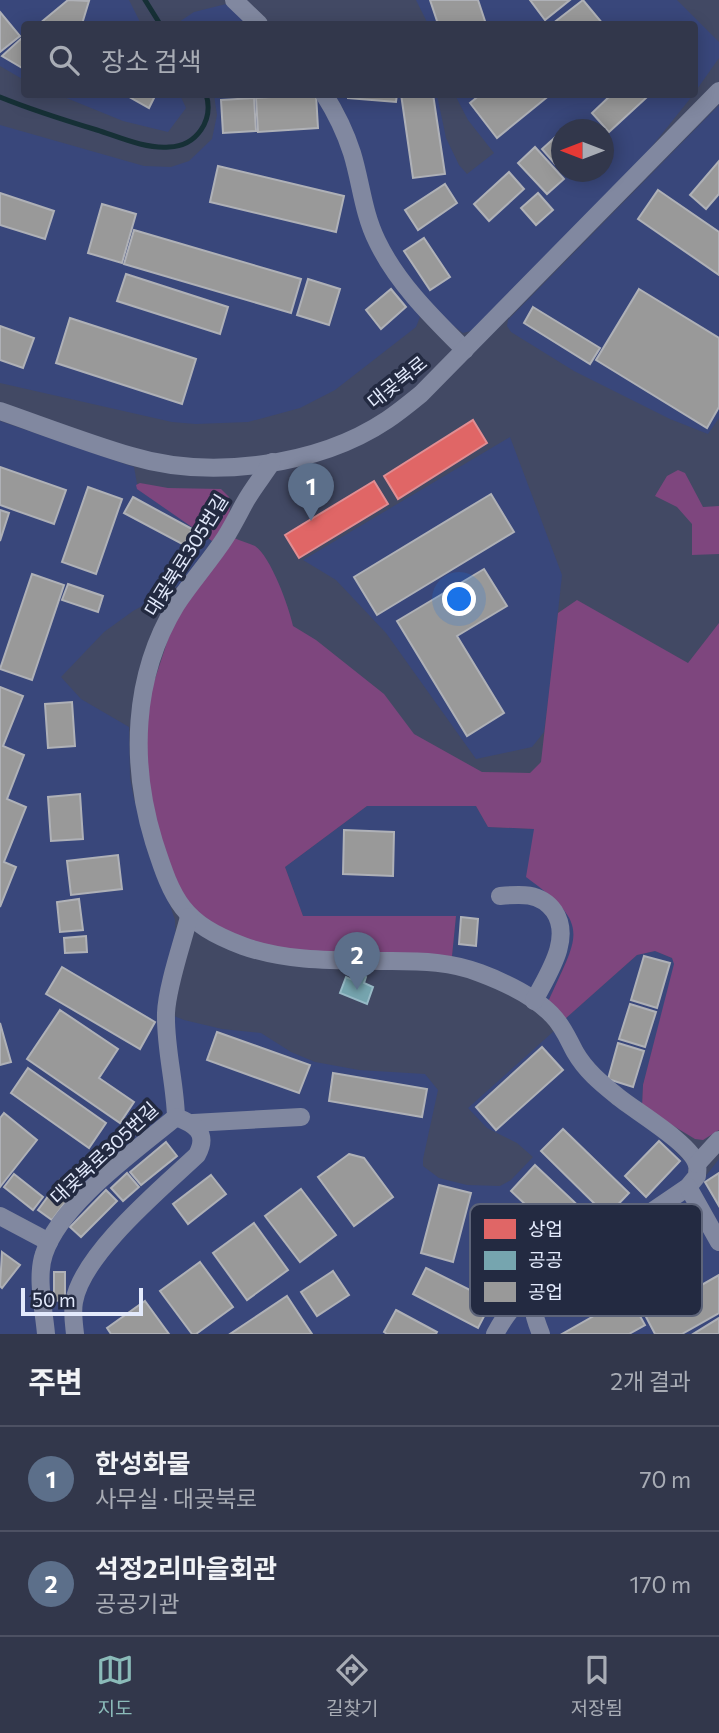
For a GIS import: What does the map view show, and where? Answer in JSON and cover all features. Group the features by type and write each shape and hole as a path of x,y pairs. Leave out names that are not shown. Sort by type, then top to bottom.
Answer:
{"street":[{"path":"234,0 256,21"},
{"name":"대곶북로","path":"0,411 133,457 184,467 224,468 272,462 319,451 351,439 387,421 421,394 719,91"},
{"path":"326,98 341,122 349,144 367,216 377,242 419,304 465,350"},
{"path":"0,399 22,419"},
{"name":"대곶북로305번길","path":"272,462 226,537 175,607 153,656 143,692 137,732 141,794 160,861 173,893 189,917 217,934 245,946 279,955 316,960 448,964 479,972 534,1001 551,1014 594,1078 677,1140 697,1164"},
{"path":"500,896 522,894 537,897 551,907 561,922 561,938 554,961 534,1001"},
{"name":"대곶북로305번길","path":"46,1334 41,1281 43,1256 54,1231 77,1203 120,1163 184,1120 175,1093 166,1037 166,1009 189,917"},
{"path":"184,1120 301,1118"},
{"path":"75,1334 74,1303 85,1275 112,1238 197,1155 202,1146 201,1136 184,1120"},
{"path":"663,1204 688,1187 697,1176 697,1164 719,1140"},
{"path":"688,1187 698,1204"},
{"path":"702,1212 719,1242"},
{"path":"0,1216 49,1242"},
{"path":"495,1334 507,1316"},
{"path":"534,1316 541,1334"}],"shaded area":[{"path":"0,0 129,0 140,21 21,21 21,78 0,66"},
{"path":"416,0 677,0 698,21 426,21"},
{"path":"230,3 249,21 180,21 194,12"},
{"path":"698,21 719,42 719,58 698,88"},
{"path":"66,98 181,98 186,108 168,132 123,121"},
{"path":"214,98 321,98 420,317 416,327 335,390 300,408 248,422 172,422 0,383 0,125 144,166 171,167 189,161 212,139 217,115"},
{"path":"336,98 438,98 446,138 459,165 467,174 494,153 468,120 457,98 691,98 649,150 471,331 463,333 441,317 398,263 380,230 356,141"},
{"path":"719,105 719,418 708,434 670,419 574,371 511,332 507,326 508,320"},
{"path":"0,421 134,467 138,489 212,541 180,585 133,611 104,632 61,677 81,699 129,727 130,778 134,799 175,920 176,942 159,1010 184,1020 222,1029 261,1033 291,1052 315,1062 359,1070 425,1074 438,1090 423,1166 439,1178 467,1185 500,1186 511,1180 533,1157 517,1143 487,1128 468,1108 554,1031 560,1033 689,1165 688,1173 682,1181 648,1204 470,1204 470,1316 539,1316 535,1334 0,1334"},
{"path":"510,437 562,575 544,732 532,747 476,759 386,633 336,580 303,560"},
{"path":"678,470 685,473 703,507 719,506 719,554 692,555 692,524 677,507 655,496 667,476"},
{"path":"140,483 168,488 221,489 229,497 229,515 212,541 137,489 136,485"},
{"path":"234,538 255,546 267,560 293,626 316,640 384,694 414,734 482,772 530,773 541,762 558,613 577,600 688,663 719,623 719,1130 703,1140 695,1139 642,1107 643,1085 674,964 672,958 655,951 637,955 565,1019 548,1002 567,961 573,932 570,920 562,908 526,877 534,829 488,827 476,806 367,806 285,867 303,916 456,916 452,956 307,954 263,945 203,920 174,886 146,794 146,730 152,688 172,627"},
{"path":"367,806 476,806 488,827 535,829 551,895 565,908 572,920 574,931 574,944 548,1002 479,964 452,956 456,916 303,916 285,867"},
{"path":"655,951 672,958 675,964 643,1085 642,1107 594,1070 565,1019 637,955"},
{"path":"719,1159 719,1334 547,1334 541,1316 702,1316 702,1204 676,1204 698,1186"}],"building: 상업":[{"path":"473,420 487,443 398,499 384,476"},
{"path":"374,481 388,504 299,558 285,535"}],"building: 공공":[{"path":"358,973 366,977 364,983 373,987 367,1004 340,993 346,977 355,981"}],"building: 공업":[{"path":"68,0 89,1 83,21 43,21"},
{"path":"430,0 478,0 485,21 437,21"},
{"path":"530,0 570,0 545,20"},
{"path":"583,0 600,21 556,21"},
{"path":"0,12 20,36 0,52"},
{"path":"21,39 21,67 2,56"},
{"path":"131,98 154,98 149,108"},
{"path":"254,98 256,131 223,133 221,100"},
{"path":"256,98 316,98 318,128 258,132"},
{"path":"348,98 396,98 396,102"},
{"path":"402,98 434,98 445,174 413,178"},
{"path":"476,98 546,98 497,138 470,103"},
{"path":"608,98 646,98 614,127 614,119 597,119 592,113"},
{"path":"551,141 551,159 542,149"},
{"path":"535,147 551,165 551,182 561,182 547,194 518,163"},
{"path":"719,161 719,194 706,209 690,195"},
{"path":"218,166 344,196 336,232 210,202"},
{"path":"509,172 524,189 489,221 474,204"},
{"path":"445,184 457,203 418,230 405,210"},
{"path":"658,190 719,232 719,275 638,219"},
{"path":"0,193 54,211 45,239 0,225"},
{"path":"538,193 553,210 536,225 521,208"},
{"path":"102,204 136,214 122,263 88,253"},
{"path":"134,230 301,279 291,313 124,264"},
{"path":"424,238 450,277 430,290 404,251"},
{"path":"126,274 228,307 220,334 117,301"},
{"path":"308,279 340,289 329,325 297,315"},
{"path":"391,289 406,307 381,329 366,310"},
{"path":"639,289 719,338 719,407 707,428 596,360"},
{"path":"533,307 600,348 590,364 524,323"},
{"path":"70,318 196,359 182,404 56,363"},
{"path":"0,326 34,338 23,368 0,360"},
{"path":"0,467 66,490 54,524 0,505"},
{"path":"88,487 122,499 96,574 62,562"},
{"path":"491,494 514,532 377,615 354,577"},
{"path":"133,497 192,529 184,545 124,513"},
{"path":"0,510 9,513 0,541"},
{"path":"484,569 507,606 457,636 504,713 467,736 397,621"},
{"path":"32,574 64,585 32,680 0,669"},
{"path":"68,584 103,596 98,612 62,600"},
{"path":"0,687 23,696 3,746 24,755 7,799 26,807 4,862 16,867 0,907"},
{"path":"72,702 75,746 48,748 45,704"},
{"path":"80,794 83,839 51,841 48,797"},
{"path":"344,830 394,832 393,876 343,874"},
{"path":"118,855 122,889 71,895 67,861"},
{"path":"79,899 83,930 60,932 57,902"},
{"path":"461,917 478,919 476,946 459,944"},
{"path":"86,936 87,952 65,953 64,938"},
{"path":"644,956 670,963 657,1008 631,1000"},
{"path":"62,967 155,1022 140,1049 46,994"},
{"path":"630,1004 656,1012 645,1047 619,1039"},
{"path":"60,1010 118,1049 99,1078 134,1102 120,1123 27,1059"},
{"path":"0,1023 11,1062 0,1065"},
{"path":"217,1032 310,1065 299,1093 207,1060"},
{"path":"618,1043 644,1051 633,1087 608,1079"},
{"path":"542,1047 563,1070 496,1130 476,1107"},
{"path":"28,1068 106,1123 89,1148 11,1093"},
{"path":"333,1073 427,1089 422,1117 329,1101"},
{"path":"4,1113 37,1140 0,1187 0,1118"},
{"path":"563,1129 629,1193 618,1204 595,1204 541,1151"},
{"path":"659,1141 680,1161 646,1197 625,1176"},
{"path":"166,1142 177,1156 141,1185 130,1172"},
{"path":"349,1154 364,1158 393,1197 354,1226 318,1177"},
{"path":"535,1165 576,1204 525,1204 511,1191"},
{"path":"127,1173 139,1187 123,1201 111,1188"},
{"path":"719,1173 719,1206 705,1182"},
{"path":"14,1174 43,1197 33,1210 4,1187"},
{"path":"211,1175 226,1194 188,1224 173,1204"},
{"path":"60,1180 74,1191 52,1220 38,1210"},
{"path":"439,1185 471,1193 453,1262 421,1253"},
{"path":"301,1189 336,1235 300,1262 265,1216"},
{"path":"106,1190 117,1201 81,1237 70,1227"},
{"path":"254,1223 288,1270 247,1300 213,1253"},
{"path":"2,1252 20,1265 2,1288 0,1286"},
{"path":"200,1262 233,1307 196,1334 192,1334 160,1291"},
{"path":"426,1268 470,1290 470,1316 484,1316 478,1328 413,1294"},
{"path":"333,1271 349,1295 317,1316 301,1292"},
{"path":"54,1272 65,1272 65,1300 54,1301"},
{"path":"719,1275 719,1313 682,1334 655,1334 648,1316 702,1316 702,1285"},
{"path":"287,1296 312,1334 230,1334"},
{"path":"145,1301 169,1334 111,1334 107,1328"},
{"path":"396,1310 437,1332 436,1334 387,1334 384,1332"},
{"path":"594,1316 640,1316 645,1325 629,1334 562,1334"},
{"path":"719,1318 719,1334 693,1334"}],"waterway":[{"path":"145,0 158,21"},
{"path":"0,97 132,142 160,147 179,146 195,137 208,113 207,98"}],"place":[{"name":"한성화물","path":"311,521"},
{"name":"석정2리마을회관","path":"357,990"}]}
